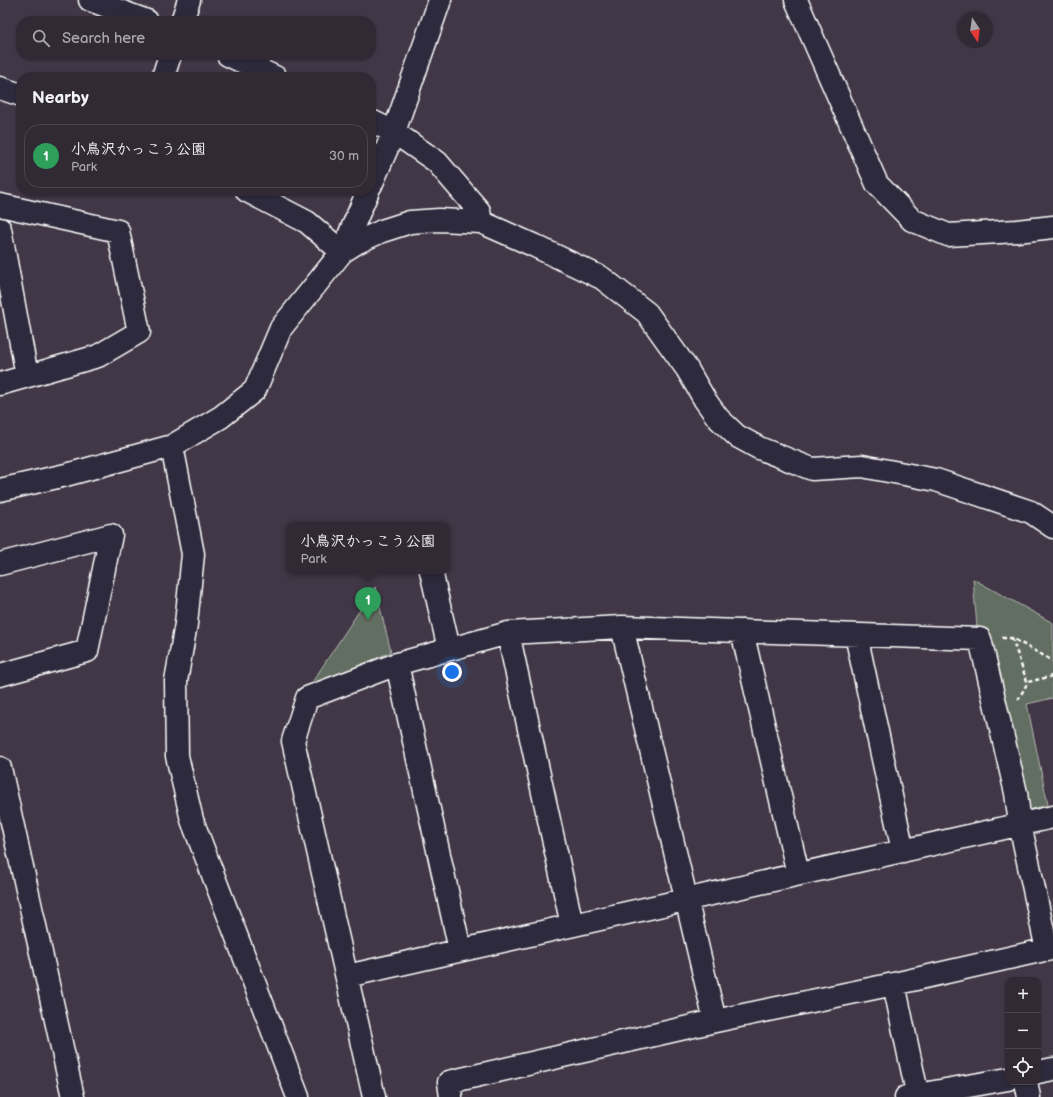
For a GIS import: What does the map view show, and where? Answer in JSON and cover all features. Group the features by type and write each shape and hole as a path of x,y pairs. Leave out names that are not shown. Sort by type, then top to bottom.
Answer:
{"street":[{"path":"90,0 133,16"},
{"path":"184,16 189,0"},
{"path":"376,173 394,132 440,0"},
{"path":"796,0 878,184 912,220 948,235 1017,231 1053,227"},
{"path":"165,72 168,60"},
{"path":"239,60 265,72"},
{"path":"0,88 16,93"},
{"path":"376,123 394,132 436,162 478,211 481,222"},
{"path":"257,196 307,222 342,252"},
{"path":"0,490 66,475 172,446 221,417 255,390 281,328 342,252 366,196"},
{"path":"0,205 118,231 139,332 98,356 0,384"},
{"path":"342,252 356,243 382,231 410,222 439,220 481,222 602,278 647,313 687,369 705,400 718,418 737,436 759,448 812,470 862,466 936,480 1031,512 1053,527"},
{"path":"0,229 27,376"},
{"path":"172,446 193,554 186,624 176,681 177,756 192,820 298,1097"},
{"path":"0,564 111,535 87,651 0,674"},
{"path":"432,574 449,649"},
{"path":"622,627 715,1021"},
{"path":"374,1097 293,741 307,698 397,664 508,633 622,627 980,639 1016,793 1020,824 1050,949 894,984 715,1021 449,1082 451,1097"},
{"path":"742,631 798,874"},
{"path":"508,633 572,925"},
{"path":"856,635 903,851"},
{"path":"397,664 460,950"},
{"path":"0,768 73,1097"},
{"path":"347,976 1053,817"},
{"path":"894,984 914,1096 1005,1080"},
{"path":"1041,1071 1053,1069"},
{"path":"1027,1085 1029,1097"}],"path":[{"path":"980,639 1012,638 1053,660"},
{"path":"1012,638 1027,682"},
{"path":"1016,703 1028,682 1053,676"}],"green space":[{"path":"973,579 1053,623 1053,698 1027,704 1048,805 1025,811 977,627"},
{"path":"375,587 391,652 309,687"}],"place":[{"name":"小鳥沢かっこう公園","path":"368,620"}]}
